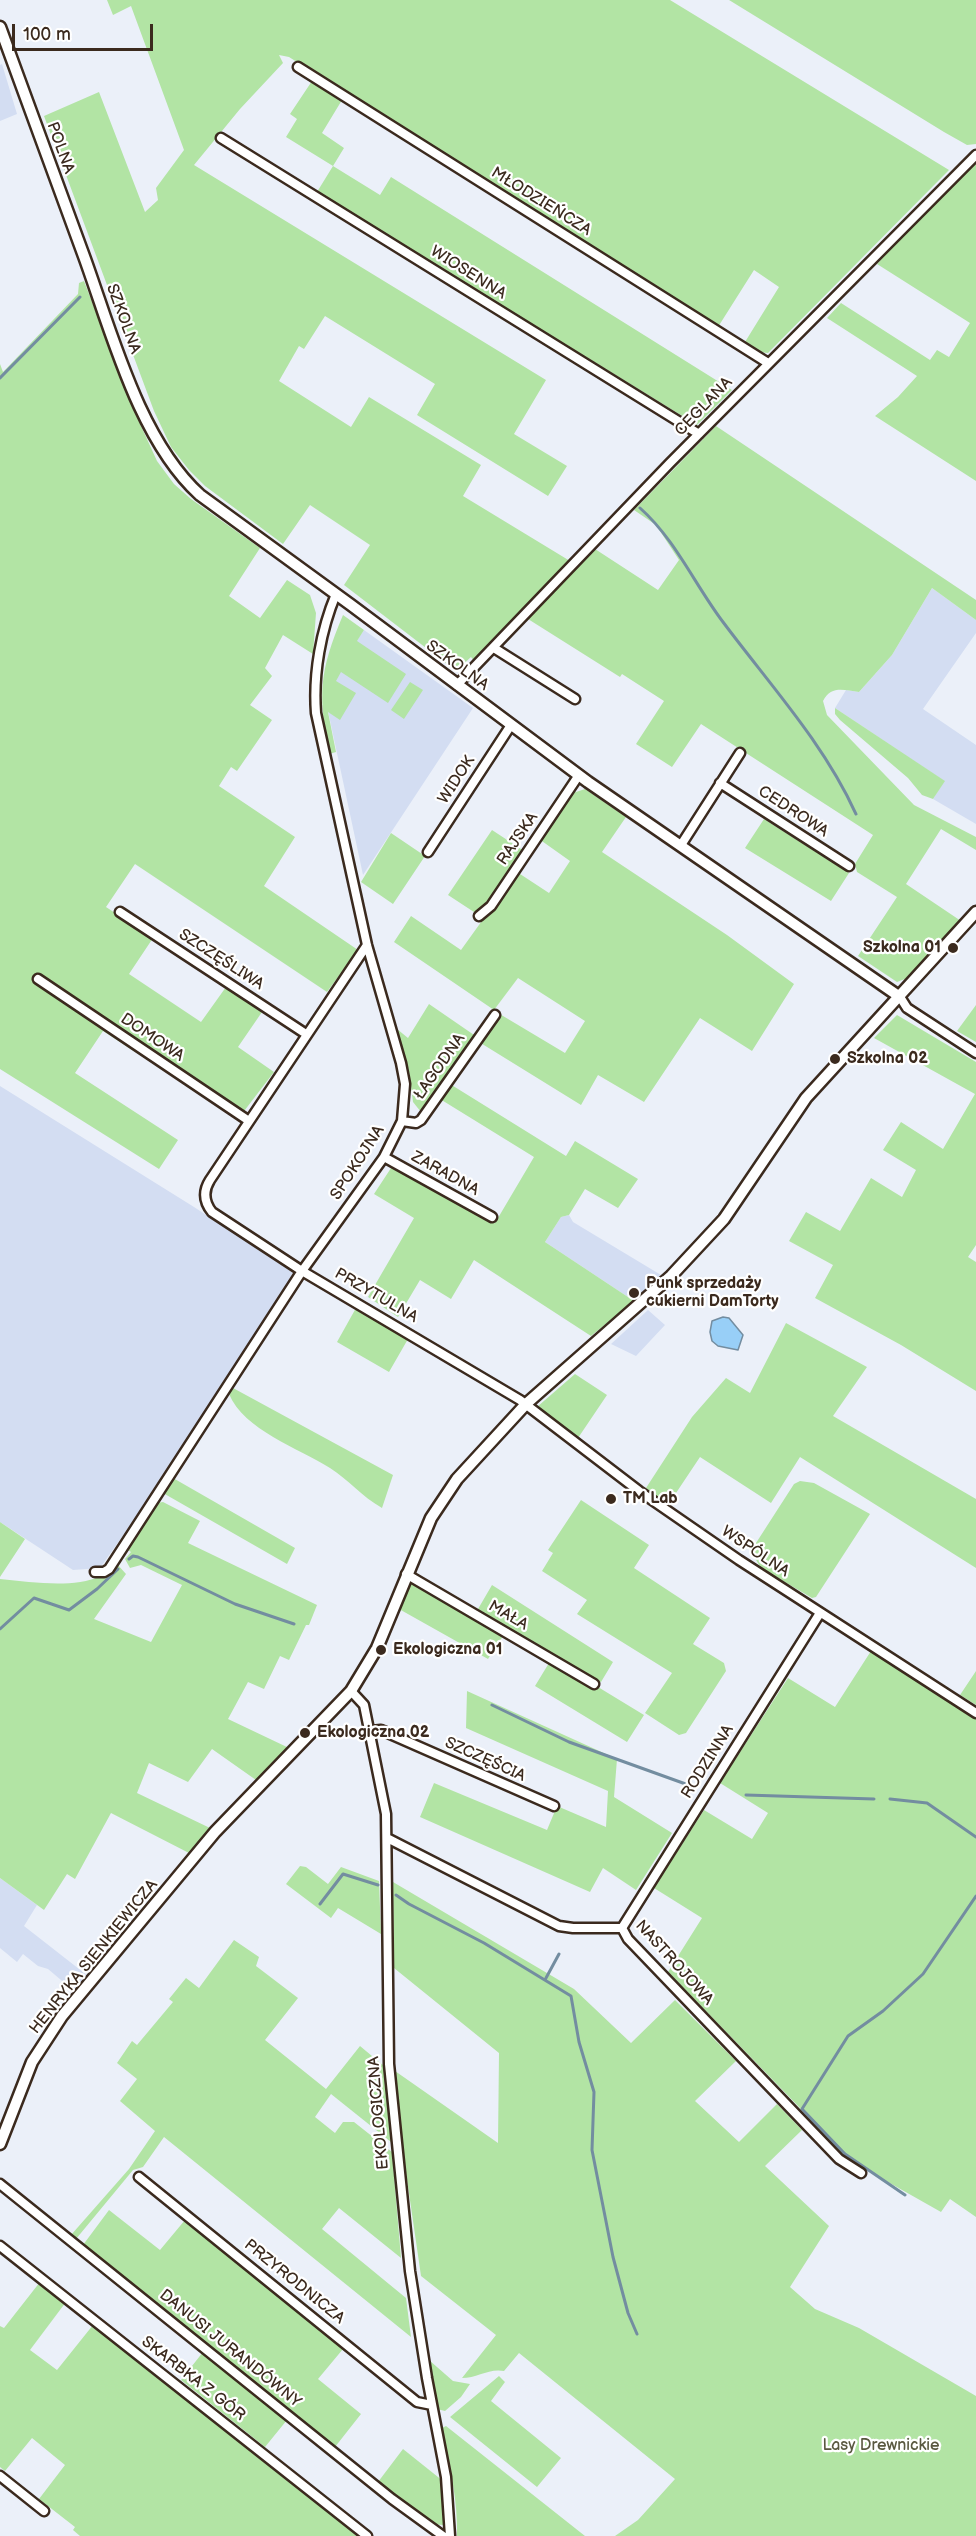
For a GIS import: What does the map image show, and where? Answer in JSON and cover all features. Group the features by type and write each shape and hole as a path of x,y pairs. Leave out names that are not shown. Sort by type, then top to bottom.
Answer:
{"street":[{"name":"POLNA","path":"0,27 92,279"},
{"name":"MŁODZIEŃCZA","path":"298,67 768,363"},
{"name":"WIOSENNA","path":"221,138 699,434"},
{"name":"CEGLANA","path":"457,685 768,363 976,155"},
{"name":"SZKOLNA","path":"92,279 146,418 168,461 200,495 579,775 900,997"},
{"name":"SPOKOJNA","path":"94,1572 104,1572 109,1569 302,1271 384,1157 402,1121 405,1084 401,1063 367,945 316,712 316,686 321,644 326,620 336,594"},
{"path":"494,648 575,699"},
{"name":"WIDOK","path":"428,852 511,725"},
{"path":"681,845 740,753"},
{"name":"RAJSKA","path":"479,916 491,906 579,775"},
{"name":"CEDROWA","path":"720,783 849,866"},
{"name":"SZCZĘŚLIWA","path":"120,912 306,1034"},
{"name":"HENRYKA SIENKIEWICZA","path":"0,2144 32,2062 49,2035 215,1832 351,1691 373,1656 430,1518 448,1490 491,1439 526,1404 671,1276 724,1219 806,1098 976,912"},
{"path":"249,1121 367,945"},
{"name":"DOMOWA","path":"38,979 249,1121"},
{"path":"900,997 907,1008 976,1053"},
{"name":"ŁAGODNA","path":"402,1121 416,1123 421,1120 495,1015"},
{"name":"PRZYTULNA","path":"249,1121 206,1187 206,1201 212,1212 302,1271 526,1404"},
{"name":"ZARADNA","path":"384,1157 492,1217"},
{"name":"WSPÓLNA","path":"526,1404 639,1491 820,1613 976,1713"},
{"name":"MAŁA","path":"406,1574 594,1684"},
{"name":"RODZINNA","path":"622,1928 820,1613"},
{"name":"EKOLOGICZNA","path":"351,1691 364,1705 384,1803 387,1838 389,2064 410,2271 446,2477 450,2536"},
{"name":"SZCZĘŚCIA","path":"371,1731 381,1730 554,1806"},
{"name":"NASTROJOWA","path":"387,1838 559,1926 622,1928 628,1940 802,2122 839,2159 861,2173"},
{"name":"PRZYRODNICZA","path":"139,2176 417,2403 432,2405"},
{"name":"DANUSI JURANDÓWNY","path":"0,2184 392,2499 443,2536"},
{"name":"SKARBKA Z GÓR","path":"0,2246 367,2536"},
{"path":"0,2476 44,2511"}],"shaded area":[{"path":"2,64 17,114 0,121 0,65"},
{"path":"932,588 976,620 976,633 923,709 976,745 976,824 933,799 944,781 835,708 846,690 859,692 892,655"},
{"path":"364,630 473,708 363,875 328,711 337,670"},
{"path":"0,1086 194,1207 294,1273 136,1517 100,1568 73,1570 0,1522"},
{"path":"569,1215 573,1222 661,1275 634,1301 545,1242 561,1217"},
{"path":"648,1310 665,1325 636,1356 611,1344"},
{"path":"0,1878 37,1905 24,1926 88,1976 74,1991 48,1969 38,1966 23,1954 17,1962 0,1948"}],"green space":[{"path":"107,0 670,0 949,170 768,353 759,352 745,342 779,287 754,270 718,327 289,57 279,55 283,63 240,109 194,165 546,380 514,434 567,466 548,496 417,415 435,384 325,316 304,349 299,346 279,381 351,427 369,397 481,465 463,496 570,561 474,661 471,657 456,671 344,585 370,545 310,505 283,544 205,486 171,447 154,411 44,116 99,92 145,212 158,200 156,188 184,150 131,6 113,15"},
{"path":"729,0 976,0 976,144 967,145 944,132"},
{"path":"312,81 342,100 322,133 344,148 333,166 286,137 297,119 290,114"},
{"path":"976,163 976,481 875,416 898,397 917,376 827,318 841,303 930,360 937,350 949,357 970,323 877,264 917,220"},
{"path":"333,166 380,195 391,177 732,390 697,425 317,192"},
{"path":"84,281 130,402 157,461 174,484 191,499 260,548 229,596 260,618 287,580 310,595 316,613 313,654 283,635 265,668 272,676 250,705 272,720 237,771 231,767 219,786 295,837 264,886 358,950 327,992 135,864 106,907 153,938 129,974 201,1022 226,987 262,1012 238,1047 274,1072 238,1119 103,1031 75,1073 178,1140 159,1169 0,1069 0,364 3,372 78,294 79,283"},
{"path":"716,426 976,600 976,620 932,588 892,655 859,692 834,691 823,701 827,715 914,805 976,837 976,850 941,829 906,884 961,921 910,977 897,982 858,956 897,897 857,872 855,864 873,835 701,724 672,767 636,744 664,701 622,674 620,677 528,619 595,549 658,590 679,560 656,525 634,510"},
{"path":"343,615 364,630 357,641 406,674 388,703 341,672 336,681 356,693 340,720 328,712 336,752 329,754 323,715 323,683 329,652"},
{"path":"410,682 423,690 404,719 391,710"},
{"path":"835,708 945,781 933,799 922,795 908,778 840,720 835,714"},
{"path":"585,789 626,817 602,852 727,935 794,984 752,1051 700,1018 644,1102 598,1075 581,1105 479,1042 498,1013 565,1053 585,1021 518,978 494,1010 394,942 411,916 461,950 517,872 549,893 570,861 539,839 570,794"},
{"path":"764,819 849,873 831,901 745,848"},
{"path":"492,830 524,851 489,902 487,901 477,914 448,895"},
{"path":"391,833 425,856 393,904 361,882"},
{"path":"429,1004 477,1037 435,1097 421,1112 413,1102 409,1071 397,1029 408,1038"},
{"path":"976,1005 976,1042 957,1031"},
{"path":"897,1015 976,1062 976,1245 968,1257 976,1262 976,1391 901,1345 815,1298 833,1265 789,1241 806,1212 840,1231 871,1178 902,1197 916,1170 883,1150 901,1122 943,1149 975,1094 874,1038"},
{"path":"450,1084 566,1156 575,1141 638,1179 618,1208 585,1189 569,1215 561,1217 545,1242 634,1301 591,1336 474,1260 451,1299 420,1280 398,1317 368,1297 414,1218 374,1194 393,1165 495,1223 534,1157 440,1099"},
{"path":"356,1308 408,1339 389,1372 337,1342"},
{"path":"786,1323 867,1367 833,1416 976,1499 976,1568 800,1457 771,1503 700,1457 668,1505 646,1488 692,1417 726,1378 750,1393"},
{"path":"575,1374 607,1395 578,1438 537,1407"},
{"path":"233,1388 393,1475 382,1508 330,1468 259,1428 236,1407 229,1394"},
{"path":"173,1478 295,1548 287,1564 163,1493"},
{"path":"800,1481 814,1483 870,1514 816,1597 812,1598 761,1568 753,1555 756,1543 794,1484"},
{"path":"581,1500 649,1545 634,1568 710,1618 693,1644 724,1663 726,1671 686,1733 679,1735 645,1713 672,1673 577,1614 587,1600 542,1571 553,1553 548,1550"},
{"path":"163,1502 200,1521 188,1543 317,1605 309,1625 306,1625 289,1660 280,1656 264,1689 248,1682 228,1719 289,1748 256,1780 212,1749 188,1782 149,1763 137,1793 210,1828 189,1853 111,1813 75,1879 67,1874 44,1910 0,1878 0,1579 52,1584 77,1582 102,1576 117,1564 126,1574 94,1619 151,1642 182,1585 141,1565 130,1568 125,1559 131,1552 128,1550 156,1503"},
{"path":"0,1522 25,1539 0,1577"},
{"path":"410,1580 503,1636 488,1659 399,1609"},
{"path":"492,1585 613,1662 601,1682 478,1609"},
{"path":"871,1651 976,1718 976,2217 950,2199 941,2212 842,2156 799,2107 668,1972 702,1918 654,1888 704,1810 752,1839 768,1813 720,1783 788,1678 835,1707"},
{"path":"549,1663 592,1688 598,1687 644,1715 627,1742 535,1686"},
{"path":"976,1671 976,1705 960,1695"},
{"path":"467,1691 617,1759 614,1797 672,1833 636,1890 603,1868 590,1892 420,1817 434,1783 547,1830 557,1806 606,1827 608,1791 466,1728"},
{"path":"300,1866 306,1867 328,1884 341,1867 379,1881 381,1934 338,1908 331,1918 286,1884"},
{"name":"Lasy Drewnickie","path":"393,1882 574,1989 631,2043 675,2000 736,2061 695,2101 739,2142 777,2104 802,2130 765,2166 829,2226 790,2287 815,2309 859,2328 976,2396 976,2536 615,2536 638,2520 675,2479 519,2353 504,2371 493,2371 462,2378 496,2335 421,2276 403,2152 395,2071 498,2143 499,2053 394,1968"},
{"path":"234,1940 259,1957 256,1966 298,1998 265,2040 326,2089 360,2046 384,2066 391,2142 331,2094 315,2117 335,2133 343,2122 354,2122 392,2152 401,2258 339,2208 322,2229 406,2298 411,2337 164,2137 143,2167 133,2170 76,2239 71,2235 129,2169 155,2131 120,2101 137,2079 117,2063 132,2041 137,2045 173,2002 169,1999 186,1978 199,1988"},
{"path":"109,2210 160,2250 185,2220 343,2349 318,2379 361,2414 335,2447 83,2245"},
{"path":"40,2282 66,2302 30,2350 57,2370 93,2325 360,2536 80,2536 73,2530 75,2527 39,2499 65,2465 32,2438 5,2471 0,2467 0,2326 4,2328"},
{"path":"203,2352 287,2420 265,2447 181,2380"},
{"path":"429,2360 453,2381 470,2384 461,2397 445,2411 437,2409"},
{"path":"499,2376 505,2382 491,2401 561,2458 537,2487 450,2417"},
{"path":"446,2426 585,2536 457,2536 455,2497 442,2428"},
{"path":"403,2449 443,2481 446,2521 443,2525 430,2524 378,2482"}],"water":[{"path":"723,1317 729,1318 743,1335 738,1350 718,1346 712,1341 710,1332 712,1321"}],"waterway":[{"path":"0,378 80,297"},
{"path":"640,508 664,534 723,622 812,738 828,762 856,814"},
{"path":"129,1559 133,1556 138,1557 235,1604 294,1624"},
{"path":"0,1629 34,1598 69,1610 97,1589 118,1569"},
{"path":"492,1705 569,1742 694,1787"},
{"path":"746,1795 874,1799"},
{"path":"890,1799 927,1803 976,1837"},
{"path":"320,1904 343,1874 378,1885"},
{"path":"396,1895 484,1943 571,1996 579,2042 594,2092 592,2150 613,2257 628,2313 637,2334"},
{"path":"905,2195 845,2154 802,2109 848,2036 883,2011 923,1974 976,1896"},
{"path":"546,1978 559,1954"}],"place":[{"name":"Szkolna 01","path":"953,948"},
{"name":"Szkolna 02","path":"835,1059"},
{"name":"Punk sprzedaży cukierni DamTorty","path":"634,1293"},
{"name":"TM Lab","path":"611,1499"},
{"name":"Ekologiczna 01","path":"381,1650"},
{"name":"Ekologiczna 02","path":"305,1733"}]}
